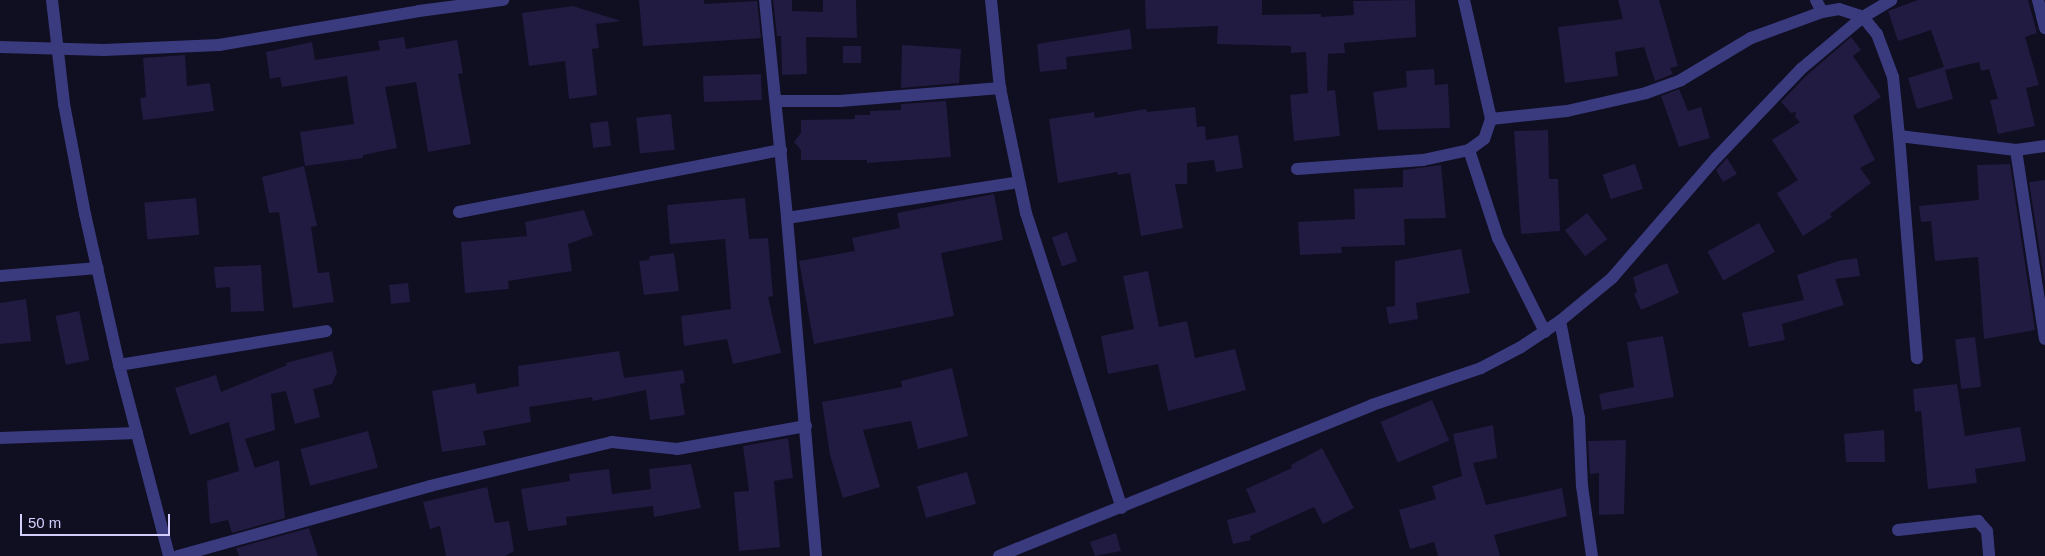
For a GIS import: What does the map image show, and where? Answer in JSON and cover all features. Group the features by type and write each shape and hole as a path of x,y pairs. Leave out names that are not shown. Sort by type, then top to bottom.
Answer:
{"street":[{"path":"52,0 56,48 73,159 119,365 169,556"},
{"path":"0,47 104,50 219,45 445,4 503,0"},
{"path":"765,0 781,150 816,556"},
{"path":"991,0 1000,88 1026,213 1122,508"},
{"path":"1297,169 1423,160 1469,150 1484,138 1491,119 1464,0"},
{"path":"1816,0 1822,12"},
{"path":"999,556 1122,508 1372,405 1481,368 1545,332 1612,278 1716,158 1800,69 1863,17 1891,0"},
{"path":"2038,0 2045,28"},
{"path":"1491,119 1567,111 1646,93 1681,80 1751,38 1822,12 1839,9 1863,17 1878,34 1886,52 1895,89 1917,358"},
{"path":"776,102 840,101 1000,88"},
{"path":"1899,136 2016,150 2045,146"},
{"path":"459,212 781,150"},
{"path":"1469,150 1498,238 1545,332"},
{"path":"2016,150 2045,339"},
{"path":"787,218 1020,182"},
{"path":"0,276 98,268"},
{"path":"1560,321 1579,418 1582,486 1592,556"},
{"path":"119,365 326,331"},
{"path":"178,556 430,486 612,442 677,449 806,426"},
{"path":"0,438 137,433"},
{"path":"1898,530 1978,521 1987,531 1989,556"}],"building":[{"path":"639,0 704,0 704,4 757,1 761,38 643,46"},
{"path":"773,0 792,0 792,11 823,12 823,0 856,0 857,38 806,37 807,74 782,75 781,36 777,36"},
{"path":"1145,0 1262,0 1262,15 1321,14 1321,17 1354,15 1353,1 1415,0 1416,37 1344,43 1345,53 1328,54 1327,91 1335,90 1340,136 1294,141 1290,95 1308,93 1306,52 1291,53 1291,46 1217,44 1218,26 1146,29"},
{"path":"1618,0 1659,0 1678,66 1670,68 1673,74 1655,81 1644,47 1615,52 1618,76 1565,83 1558,27 1623,19"},
{"path":"1918,0 2028,0 2037,33 2025,37 2039,85 2026,88 2035,126 1998,134 1990,100 1998,99 1989,69 1981,71 1979,62 1945,70 1953,99 1917,109 1908,78 1944,67 1931,30 1898,41 1888,11"},
{"path":"573,6 621,21 596,24 599,48 592,49 597,95 569,99 565,61 529,66 522,13"},
{"path":"1130,29 1132,49 1066,57 1067,69 1040,72 1037,44"},
{"path":"404,37 406,49 457,40 463,73 458,74 471,144 428,152 416,82 385,87 397,148 363,155 363,158 305,166 300,132 354,124 347,76 282,87 280,77 270,79 266,52 312,42 315,60 380,50 378,41"},
{"path":"1851,37 1861,50 1853,56 1881,97 1853,116 1875,160 1860,168 1871,183 1830,214 1832,217 1803,236 1777,193 1798,180 1772,140 1800,122 1795,117 1796,112 1791,113 1781,102 1807,75"},
{"path":"902,45 961,49 959,83 901,88"},
{"path":"843,46 861,46 861,63 843,63"},
{"path":"185,55 187,86 210,83 214,111 143,120 140,98 146,97 143,58"},
{"path":"1434,69 1435,85 1448,84 1450,128 1378,130 1373,92 1407,87 1406,71"},
{"path":"761,74 762,100 704,102 703,76"},
{"path":"1679,89 1688,111 1701,107 1710,138 1679,147 1661,96"},
{"path":"946,101 951,157 867,163 867,160 801,160 801,150 794,142 801,133 801,120 855,119 855,115 870,115 870,111 901,110 901,104"},
{"path":"1195,107 1197,127 1205,126 1206,140 1238,135 1243,168 1216,172 1214,160 1187,163 1187,184 1175,184 1183,228 1141,236 1130,173 1118,175 1117,172 1058,183 1049,119 1094,112 1095,118 1146,109 1147,112"},
{"path":"671,114 675,150 640,153 636,118"},
{"path":"608,121 611,146 593,148 590,123"},
{"path":"1548,130 1549,179 1558,179 1560,231 1521,234 1514,131"},
{"path":"1727,158 1737,174 1723,182 1716,170"},
{"path":"1635,164 1643,189 1611,199 1603,175"},
{"path":"2010,164 2035,330 1984,339 1978,257 1935,261 1931,221 1921,222 1919,206 1979,200 1977,165"},
{"path":"1441,165 1446,218 1404,219 1405,245 1341,247 1342,253 1300,255 1298,222 1355,219 1354,189 1403,187 1403,170"},
{"path":"304,166 317,226 311,227 318,273 329,272 334,302 293,308 279,212 269,213 262,177"},
{"path":"2045,180 2045,285 2029,182"},
{"path":"994,194 1003,240 941,253 954,316 814,344 799,261 855,251 852,238 900,228 897,213"},
{"path":"196,198 199,235 147,239 144,203"},
{"path":"745,198 749,239 768,238 773,296 768,297 781,353 733,364 727,339 684,346 681,316 731,309 725,239 670,244 667,205"},
{"path":"584,210 593,235 568,244 572,271 508,281 509,289 465,293 461,242 527,236 525,222"},
{"path":"1587,213 1607,239 1585,256 1565,230"},
{"path":"1759,223 1775,252 1723,280 1707,252"},
{"path":"1067,232 1077,261 1062,267 1052,237"},
{"path":"1461,249 1470,293 1416,303 1418,319 1389,324 1386,307 1395,306 1395,261"},
{"path":"674,253 679,291 644,295 639,261 649,260 650,256"},
{"path":"1857,258 1860,276 1835,279 1844,305 1782,324 1785,340 1749,347 1742,313 1804,300 1797,275 1838,261"},
{"path":"1667,263 1679,293 1641,310 1634,294 1637,292 1633,277"},
{"path":"261,265 264,311 231,312 230,287 216,288 214,267"},
{"path":"1148,271 1159,327 1187,321 1195,358 1235,349 1246,390 1168,411 1158,364 1108,374 1101,336 1134,329 1123,276"},
{"path":"408,283 410,302 391,304 389,285"},
{"path":"26,299 31,341 0,344 0,303"},
{"path":"79,311 89,360 66,365 56,316"},
{"path":"1663,336 1674,397 1602,410 1599,394 1634,387 1627,342"},
{"path":"1975,337 1981,387 1961,389 1955,339"},
{"path":"332,351 337,372 332,384 313,389 320,417 295,424 286,391 271,394 275,430 245,439 255,468 279,460 285,518 232,533 228,520 210,524 207,481 239,471 229,422 190,435 175,388 216,375 221,392 287,365 286,363"},
{"path":"619,351 624,378 683,370 685,383 680,384 685,415 650,420 646,390 593,401 592,397 529,407 531,422 483,431 486,445 442,452 432,391 475,383 477,394 519,386 518,366"},
{"path":"952,368 968,436 918,449 911,421 863,430 880,487 843,498 830,455 822,402 902,387 901,381"},
{"path":"1957,384 1965,436 2020,427 2026,461 1975,469 1977,483 1928,489 1921,411 1915,412 1913,389"},
{"path":"1432,400 1449,441 1398,462 1380,422"},
{"path":"1493,425 1497,458 1473,463 1486,505 1562,488 1567,516 1494,535 1500,556 1438,556 1434,542 1410,549 1399,510 1436,499 1432,486 1462,476 1453,434"},
{"path":"1884,430 1885,462 1846,462 1844,434"},
{"path":"368,431 378,468 310,486 300,449"},
{"path":"788,438 793,478 774,481 780,547 739,551 734,492 749,491 743,446"},
{"path":"1626,440 1624,514 1599,515 1599,473 1590,474 1588,441"},
{"path":"1322,448 1354,508 1323,524 1314,507 1250,536 1251,540 1233,544 1227,520 1256,512 1246,489 1292,468 1291,465"},
{"path":"691,464 701,508 654,517 653,506 566,517 567,525 528,531 521,489 570,481 569,474 609,469 612,494 651,489 649,469"},
{"path":"967,472 976,504 926,518 917,486"},
{"path":"487,487 495,523 509,521 514,551 505,556 446,556 440,526 430,529 423,502"},
{"path":"309,528 318,556 239,556 236,548"},
{"path":"1116,533 1121,551 1095,556 1090,542"}]}
